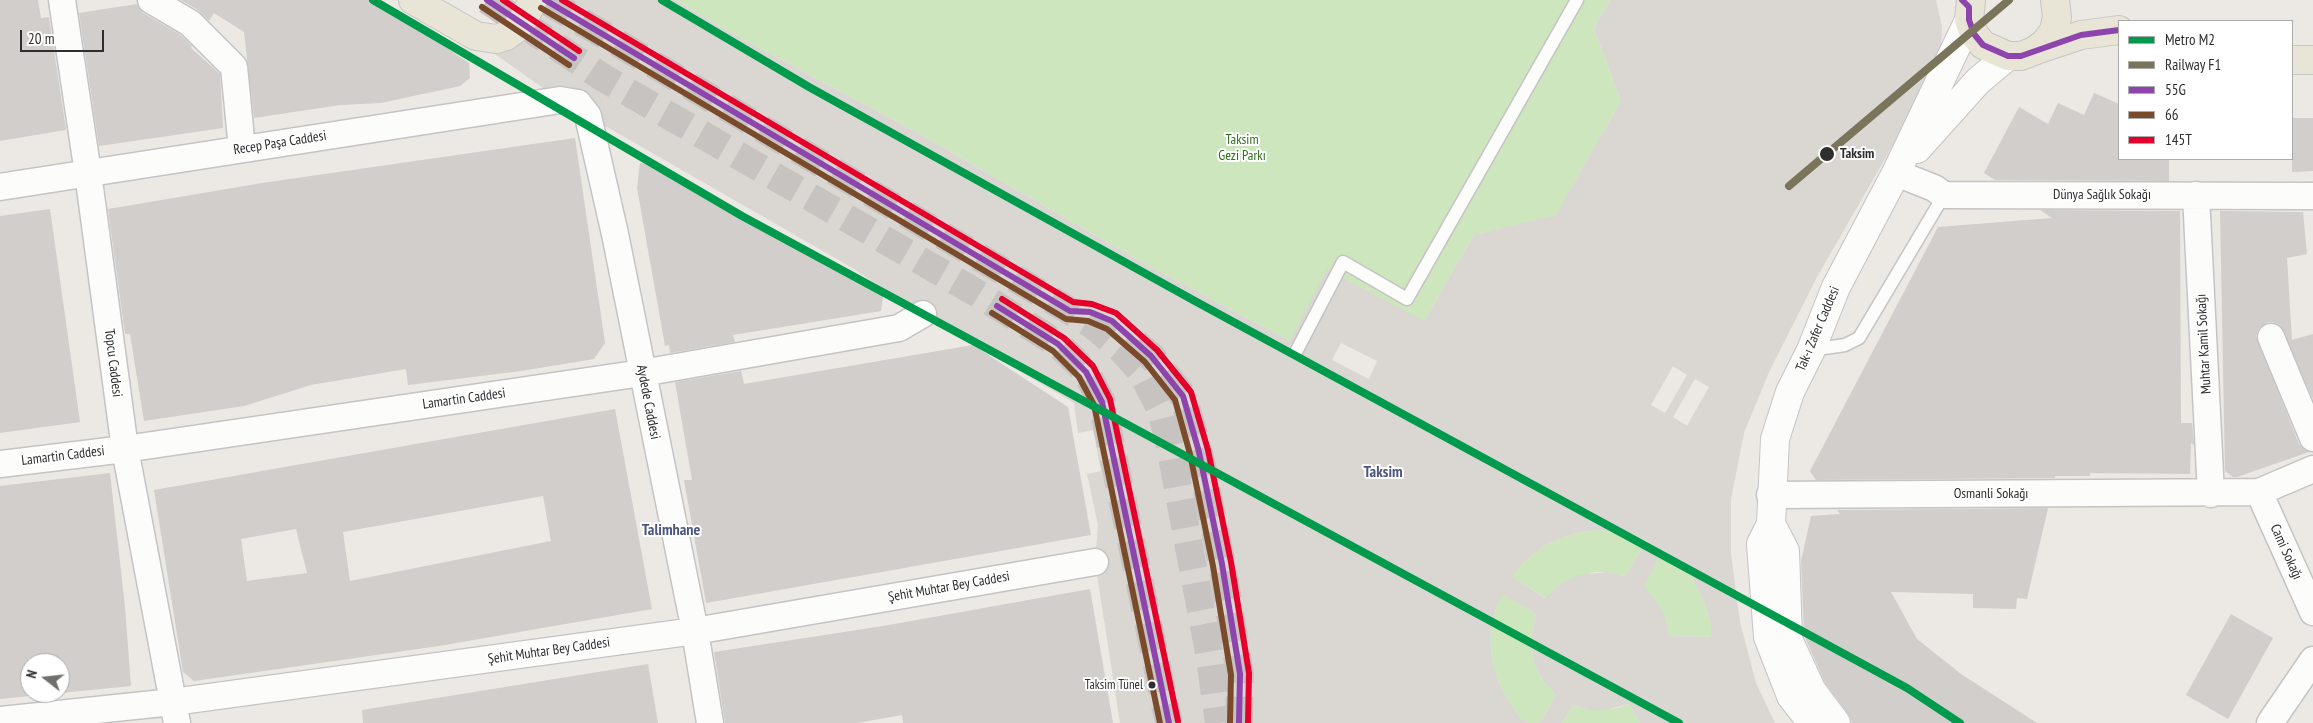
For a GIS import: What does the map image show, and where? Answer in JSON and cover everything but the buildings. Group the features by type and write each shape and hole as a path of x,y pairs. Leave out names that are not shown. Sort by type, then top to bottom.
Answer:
{"main road":[{"path":"413,0 476,36 496,39 506,36 516,28 524,18 533,0"},
{"path":"2034,51 2046,43 2054,31 2057,17 2055,0"},
{"path":"1968,7 1974,34 1983,45 2008,56 2021,56 2081,35 2118,30"},
{"path":"1896,173 1968,7"},
{"path":"1896,173 1978,80 2008,56"},
{"path":"2293,60 2313,60"},
{"name":"Tak-ı Zafer Caddesi","path":"1771,524 1770,495 1775,439 1790,392 1811,350 1836,287 1896,173"},
{"path":"1771,524 1761,544 1768,637 1791,696 1812,723"},
{"path":"1771,524 1785,551 1788,639 1812,691 1836,723"}],"street":[{"name":"Topcu Caddesi","path":"62,0 88,173 124,449 175,713"},
{"path":"152,0 190,23 234,67 242,149"},
{"name":"Recep Paşa Caddesi","path":"0,186 560,100"},
{"name":"Aydede Caddesi","path":"560,100 578,103 588,116 695,631 710,723"},
{"name":"Dünya Sağlık Sokağı","path":"1896,173 1934,188 1944,195 2313,196"},
{"name":"Muhtar Kamil Sokağı","path":"2196,195 2211,494"},
{"name":"Lamartin Caddesi","path":"0,464 124,449 642,373 899,328 923,314"},
{"path":"2271,337 2313,438"},
{"path":"2259,492 2313,469"},
{"name":"Osmanli Sokağı","path":"1770,495 2211,494 2259,492"},
{"name":"Cami Sokağı","path":"2259,492 2313,612"},
{"name":"Şehit Muhtar Bey Caddesi","path":"0,720 175,713 695,631 1095,562"},
{"path":"2270,723 2313,660"}],"lane":[{"path":"1297,350 1343,262 1407,298 1576,0"},
{"path":"1811,350 1845,345 1859,338 1944,195"}],"green space":[{"name":"Taksim Gezi Parkı","path":"675,0 1610,0 1594,29 1621,101 1556,216 1474,235 1424,321 1290,341 1147,265 916,132 737,36"},
{"path":"1598,530 1628,533 1647,540 1625,576 1608,572 1595,572 1561,583 1546,598 1511,577 1523,563 1545,545 1572,534"},
{"path":"1663,549 1692,577 1703,599 1711,623 1712,637 1669,636 1665,617 1643,587"},
{"path":"1501,593 1536,614 1531,640 1534,663 1543,681 1556,695 1540,723 1527,723 1518,715 1503,692 1493,666 1490,638 1495,611"},
{"path":"1629,704 1640,723 1562,723 1573,705 1590,710 1617,708"}],"shaded area":[{"path":"539,0 675,0 737,36 916,132 1147,265 1290,341 1327,269 1424,321 1474,235 1556,215 1621,101 1594,29 1610,0 1936,0 1942,27 1941,48 1932,77 1817,277 1769,372 1744,433 1731,499 1731,554 1740,622 1756,683 1775,723 1640,723 1629,704 1604,710 1590,710 1573,705 1562,723 1540,723 1556,695 1543,681 1534,663 1531,640 1536,614 1502,594 1495,611 1490,638 1493,666 1503,692 1518,715 1527,723 1120,723 1095,562 1098,525 1087,474 1101,471 1093,430 1078,433 1074,403 923,314 849,266 560,100 482,45","holes":["1341,343 1377,361 1369,379 1332,360","1673,366 1687,375 1665,413 1651,405","1695,379 1709,387 1687,426 1673,417","1598,530 1628,533 1647,540 1625,576 1608,572 1579,575 1561,583 1545,598 1512,577 1523,563 1545,545 1572,534","1663,549 1692,577 1703,599 1711,623 1711,637 1669,636 1665,617 1656,601 1644,587"]}],"tunnel":[{"path":"487,0 602,77 975,292 1058,344 1086,372 1102,402 1169,723"},
{"path":"545,0 1070,311 1094,326 1122,350 1141,371 1161,410 1169,441 1210,658 1219,723"},
{"path":"1136,343 1151,356 1183,396 1199,452 1222,564 1240,674 1239,723"}],"metro line":[{"name":"M2","path":"373,0 742,216 1679,723"},
{"name":"M2","path":"662,0 809,87 1193,300 1907,688 1960,723"}],"rail line":[{"name":"F1","path":"1789,186 2009,0"}],"transit line":[{"name":"55G","path":"487,0 574,58"},
{"name":"145T","path":"503,0 579,51"},
{"name":"55G","path":"545,0 1070,311 1090,312 1112,321 1151,356 1183,396 1199,452 1222,564 1240,674 1239,723"},
{"name":"145T","path":"562,0 1073,302 1092,304 1116,313 1157,350 1191,392 1208,450 1231,562 1249,673 1248,723"},
{"name":"55G","path":"1962,0 1969,7 1969,20 1974,34 1983,45 2008,56 2021,56 2081,35 2118,30"},
{"name":"66","path":"482,7 569,65"},
{"name":"66","path":"541,8 1066,319 1088,321 1107,329 1145,362 1175,400 1190,454 1213,566 1231,675 1230,723"},
{"name":"145T","path":"1002,299 1064,338 1093,366 1110,399 1178,721"},
{"name":"55G","path":"997,306 1058,344 1086,372 1102,402 1169,723"},
{"name":"66","path":"992,313 1053,351 1079,377 1094,405 1160,723"}],"place":[{"name":"Taksim","path":"1827,154"},
{"name":"Taksim Tünel","path":"1152,685"}],"district":[{"name":"Taksim","path":"1383,472"},
{"name":"Talimhane","path":"671,530"}]}
